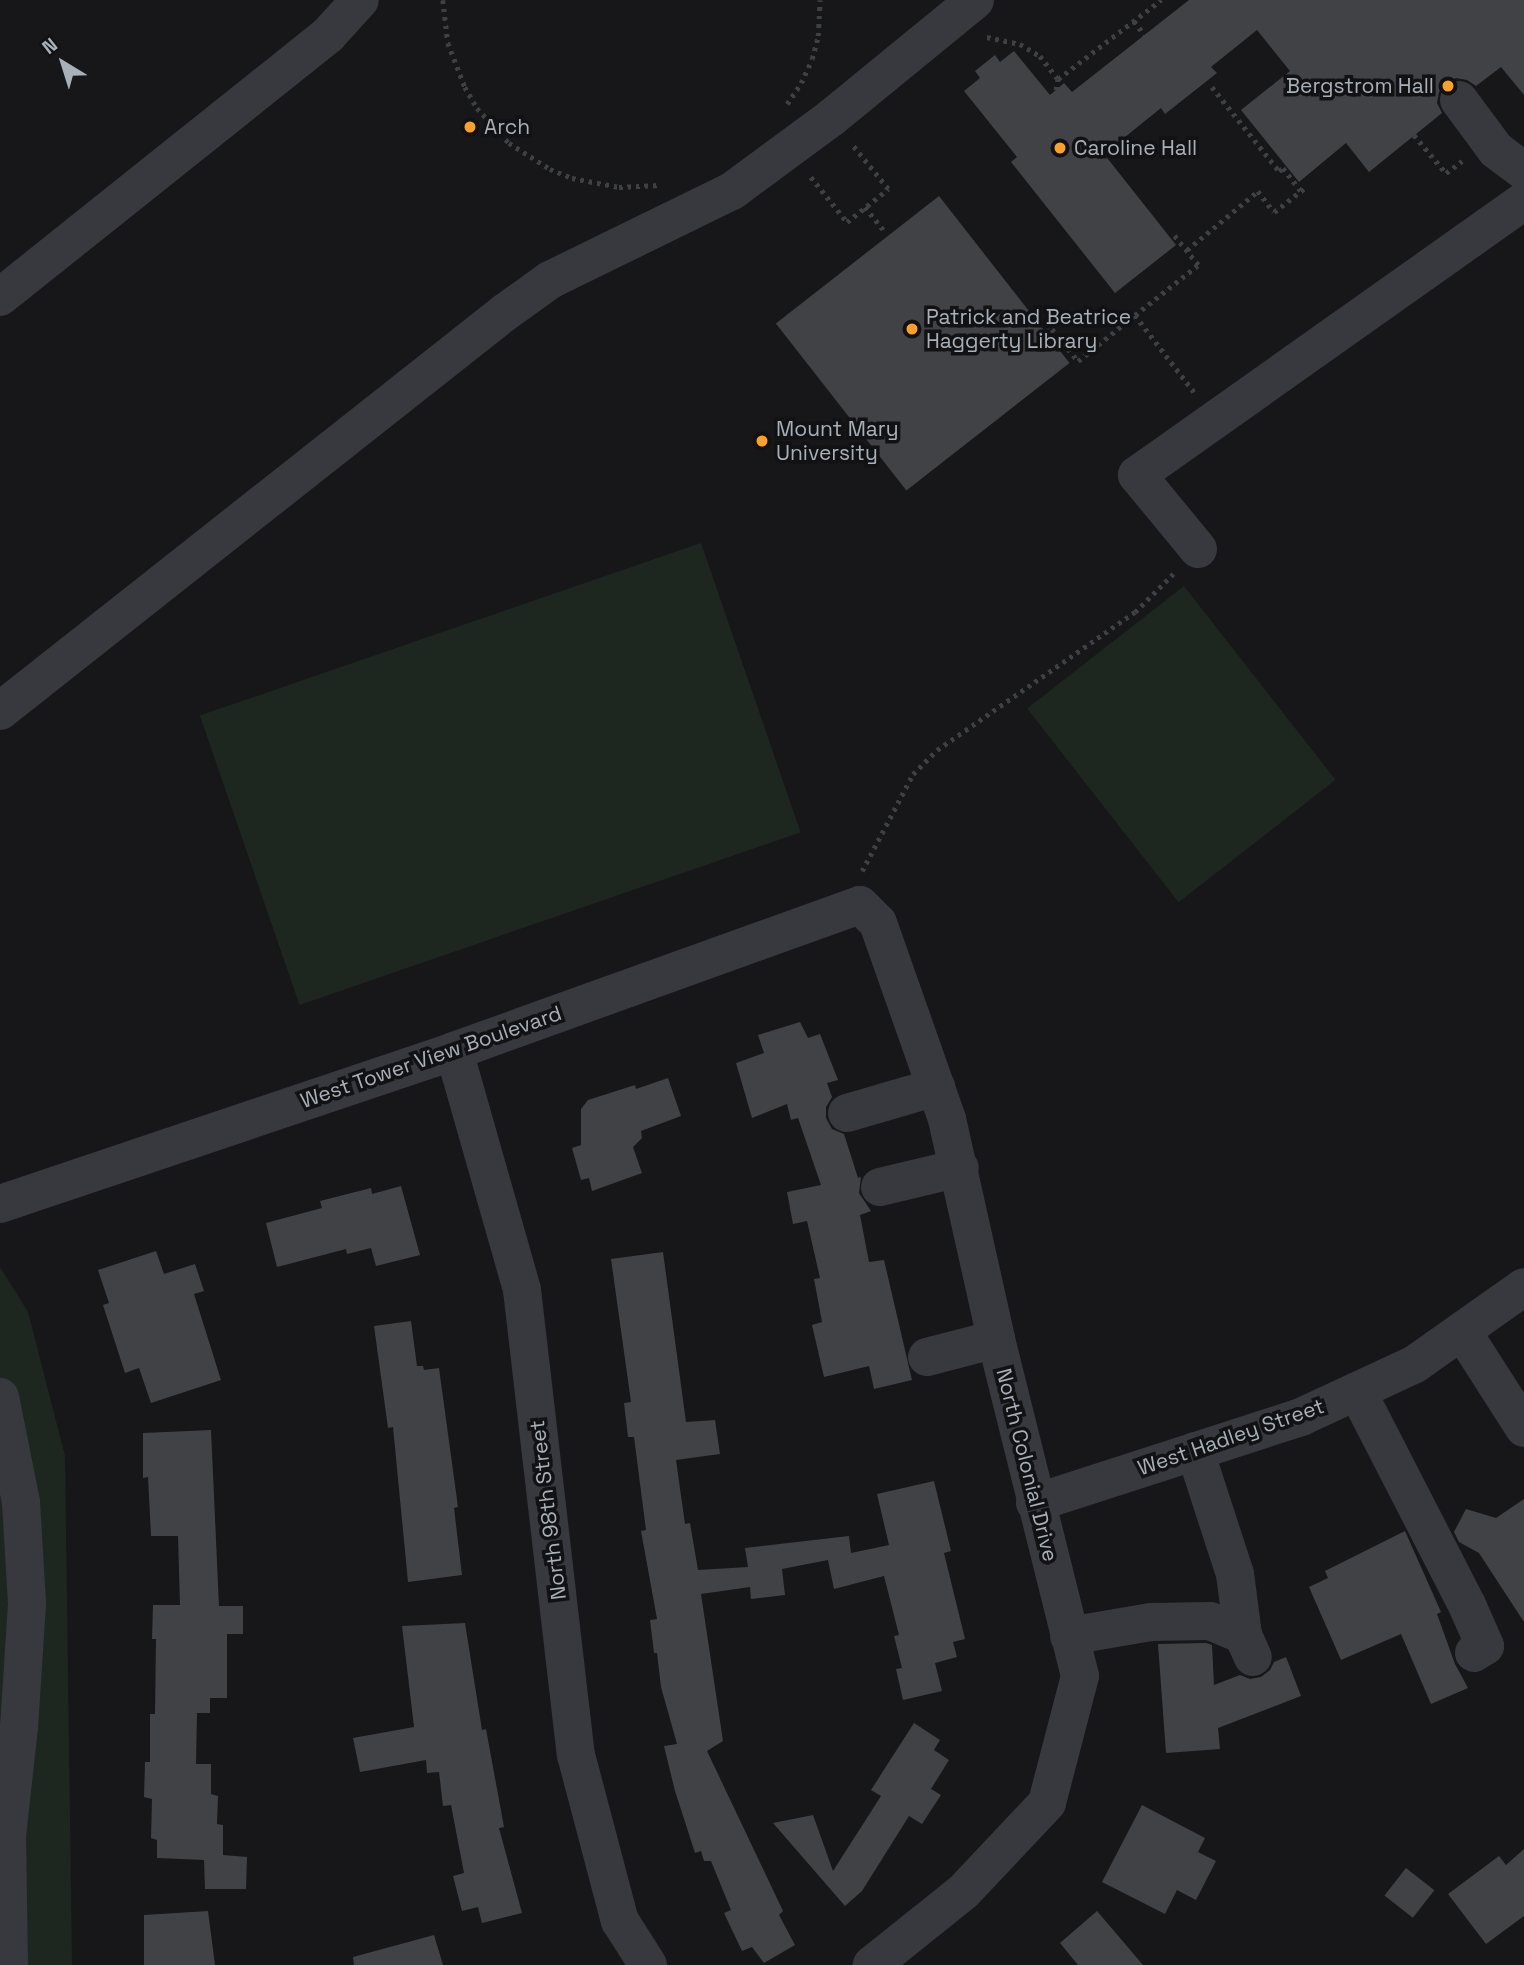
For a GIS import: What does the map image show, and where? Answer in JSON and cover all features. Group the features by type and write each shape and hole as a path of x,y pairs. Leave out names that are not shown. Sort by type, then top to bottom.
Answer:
{"street":[{"path":"0,297 328,35 360,0"},
{"path":"0,711 550,279 732,191 831,118 975,0"},
{"path":"1459,100 1510,161"},
{"path":"1198,549 1137,475 1524,201"},
{"name":"West Tower View Boulevard","path":"0,1205 454,1051 860,905"},
{"name":"North Colonial Drive","path":"860,905 878,923 936,1087 960,1168 996,1339 1080,1676 1047,1803 963,1892 872,1965"},
{"name":"North 98th Street","path":"454,1051 522,1290 576,1755 620,1922 648,1965"},
{"path":"847,1113 936,1087"},
{"path":"880,1186 960,1168"},
{"name":"West Hadley Street","path":"1035,1503 1301,1417 1415,1364 1462,1331 1519,1301"},
{"path":"1462,1331 1524,1428"},
{"path":"927,1357 996,1339"},
{"path":"1357,1391 1467,1605 1485,1646 1474,1653"},
{"path":"0,1396 21,1502 27,1604 19,1727 7,1836 9,1965"},
{"path":"1069,1636 1151,1622 1210,1620 1248,1646 1235,1574 1195,1451"}],"path":[{"path":"443,0 448,43 460,77 477,108 509,144 550,169 595,184 619,187 667,184"},
{"path":"785,107 801,83 811,59 820,0"},
{"path":"1056,90 1058,79 1161,0"},
{"path":"1134,21 1144,35"},
{"path":"978,37 1000,38 1020,44 1040,56 1058,79"},
{"path":"1186,250 1258,191 1274,212 1303,190 1283,168 1279,171 1212,87"},
{"path":"1414,135 1446,173 1463,160 1510,161"},
{"path":"809,174 846,222 888,189 850,142"},
{"path":"865,207 886,232"},
{"path":"1047,332 1052,329 1078,361 1198,265 1172,233"},
{"path":"1135,315 1215,419"},
{"path":"860,905 856,883 913,775 937,750 1135,612 1198,549"}],"shaded area":[{"path":"701,543 801,832 299,1005 200,716"},
{"path":"1184,586 1335,780 1179,902 1027,709"},
{"path":"0,1267 28,1312 65,1456 72,1965 0,1965"}],"building":[{"name":"Caroline Hall","path":"1189,0 1524,0 1524,95 1501,67 1476,86 1467,80 1456,78 1446,83 1439,92 1437,103 1442,113 1369,172 1346,143 1299,182 1241,110 1290,71 1257,30 1211,67 1217,73 1165,114 1161,108 1104,154 1176,245 1115,293 1011,162 1017,157 964,91 980,78 975,71 995,55 1000,62 1014,51 1050,95 1064,83 1072,92"},
{"name":"Patrick and Beatrice Haggerty Library","path":"939,196 1070,363 906,491 776,323"},
{"path":"800,1022 808,1038 820,1034 838,1080 827,1083 832,1097 826,1107 826,1118 832,1129 844,1134 858,1178 861,1177 859,1193 871,1211 860,1215 869,1262 884,1260 912,1380 874,1389 869,1366 824,1377 812,1325 822,1322 814,1279 820,1278 807,1221 793,1224 787,1192 821,1185 798,1118 791,1120 787,1104 752,1118 736,1063 764,1053 758,1035"},
{"path":"668,1078 681,1116 641,1131 642,1138 633,1147 642,1173 592,1191 589,1178 581,1180 572,1148 581,1145 581,1109 588,1100 635,1085 636,1089"},
{"path":"401,1186 420,1255 376,1266 371,1248 347,1254 346,1249 277,1267 266,1223 322,1208 320,1201 371,1188 372,1194"},
{"path":"156,1251 164,1274 195,1264 204,1291 194,1294 221,1380 151,1403 139,1368 125,1373 103,1305 109,1303 98,1270"},
{"path":"663,1252 686,1422 715,1420 720,1454 676,1460 685,1524 690,1523 698,1570 748,1567 745,1548 849,1536 851,1553 889,1545 877,1494 934,1481 951,1551 944,1553 965,1639 953,1642 957,1657 935,1663 942,1691 903,1700 896,1669 902,1668 894,1636 899,1635 884,1576 834,1589 828,1560 782,1569 785,1595 751,1599 750,1587 701,1594 723,1741 707,1751 783,1911 779,1915 795,1945 764,1963 752,1947 742,1951 724,1913 731,1910 711,1861 704,1861 701,1851 695,1853 664,1746 677,1744 661,1687 657,1653 654,1653 650,1620 657,1619 641,1531 646,1530 634,1437 628,1437 624,1403 631,1402 611,1259"},
{"path":"411,1321 417,1366 423,1366 424,1370 439,1368 458,1507 454,1508 462,1575 408,1582 393,1427 388,1428 374,1326"},
{"path":"211,1430 219,1606 243,1606 243,1634 227,1634 227,1698 210,1698 210,1713 197,1713 196,1764 211,1764 211,1794 218,1796 217,1824 223,1825 223,1855 247,1857 246,1889 205,1889 204,1860 157,1858 157,1840 151,1838 152,1799 144,1797 145,1762 150,1762 150,1714 155,1714 156,1639 152,1639 153,1605 180,1605 178,1536 151,1536 148,1477 143,1478 143,1433"},
{"path":"1524,1499 1524,1622 1479,1553 1459,1542 1454,1532 1466,1509 1496,1518"},
{"path":"1405,1531 1441,1612 1437,1614 1455,1664 1468,1688 1431,1704 1401,1634 1341,1660 1309,1587 1328,1578 1325,1571"},
{"path":"465,1623 482,1730 486,1729 504,1827 499,1828 522,1913 482,1923 478,1907 462,1911 453,1876 464,1873 451,1805 443,1806 439,1772 427,1773 426,1760 360,1772 353,1738 414,1727 402,1626"},
{"path":"1158,1644 1212,1645 1214,1685 1240,1675 1250,1679 1261,1677 1270,1670 1274,1662 1286,1657 1301,1696 1218,1728 1220,1749 1166,1753"},
{"path":"914,1723 940,1740 934,1750 949,1760 931,1789 941,1795 922,1824 909,1816 862,1891 845,1906 773,1823 813,1815 833,1871 881,1796 871,1790"},
{"path":"1142,1805 1205,1838 1198,1852 1216,1861 1196,1900 1177,1890 1165,1914 1102,1882"},
{"path":"1524,1849 1524,1916 1486,1944 1448,1894 1499,1856 1506,1865"},
{"path":"1406,1868 1434,1890 1413,1918 1384,1896"},
{"path":"208,1911 215,1965 144,1965 144,1915"},
{"path":"1097,1911 1143,1965 1078,1965 1060,1943"},
{"path":"434,1935 443,1965 354,1965 353,1957"}],"place":[{"name":"Bergstrom Hall","path":"1448,86"},
{"name":"Arch","path":"470,127"},
{"name":"Caroline Hall","path":"1060,148"},
{"name":"Patrick and Beatrice Haggerty Library","path":"912,329"},
{"name":"Mount Mary University","path":"762,441"}]}
